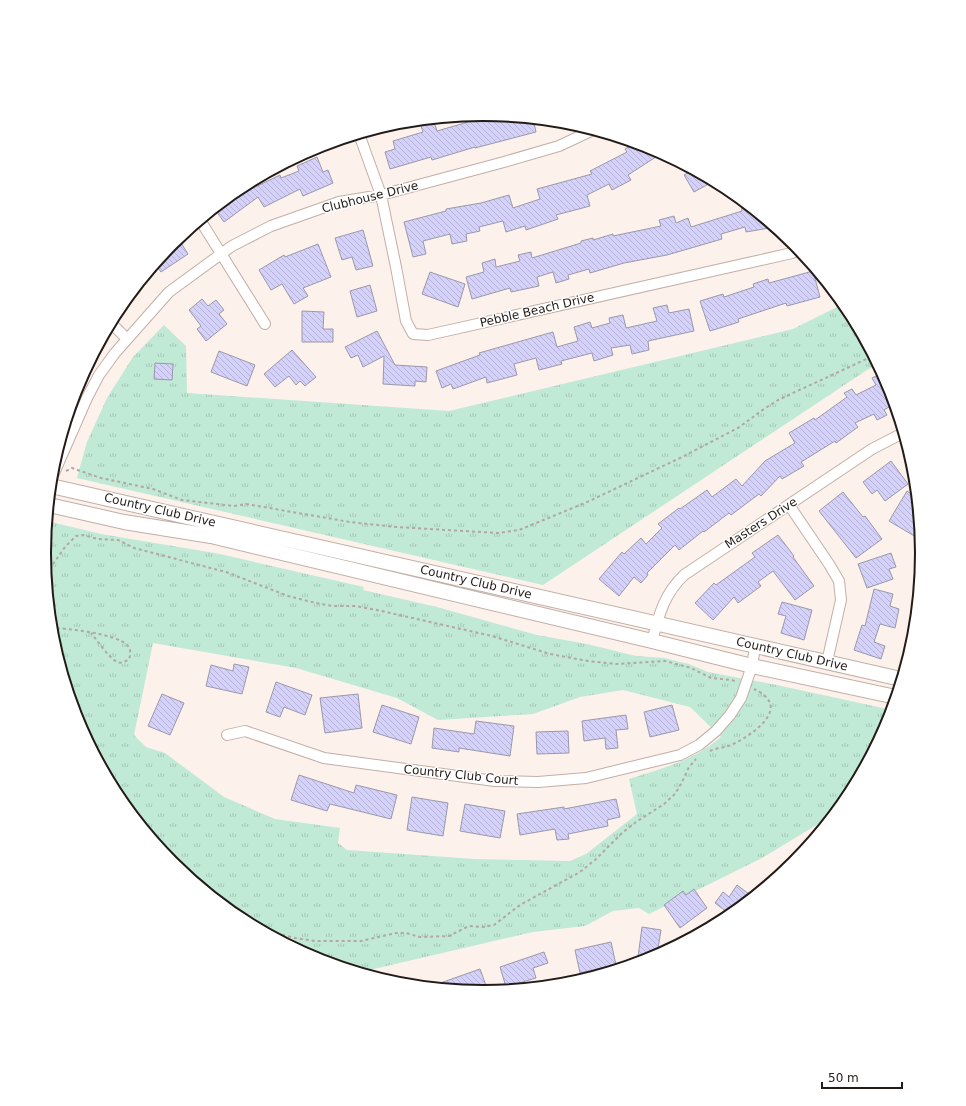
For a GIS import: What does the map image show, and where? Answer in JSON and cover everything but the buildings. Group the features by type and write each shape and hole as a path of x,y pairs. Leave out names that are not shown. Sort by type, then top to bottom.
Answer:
{"main road":[{"name":"Country Club Drive","path":"57,482 755,647 896,678"},
{"name":"Country Club Drive","path":"54,506 124,522 211,536 752,666 891,696"}],"street":[{"name":"Clubhouse Drive","path":"62,458 87,398 103,370 115,353 169,292 232,246 271,226 339,202 381,195 504,162 560,146 586,134"},
{"path":"361,139 381,195"},
{"name":"Pebble Beach Drive","path":"381,195 406,321 413,334 428,335 793,253"},
{"path":"203,224 265,324"},
{"path":"115,328 127,340"},
{"name":"Masters Drive","path":"652,641 666,598 675,584 684,575 872,449 898,435"},
{"path":"789,505 839,581 841,600 827,662"},
{"name":"Country Club Court","path":"227,735 245,731 324,758 495,781 538,782 586,778 680,755 698,745 716,731 730,715 741,698 752,666 755,647"}],"path":[{"path":"58,477 72,468 101,478 152,489 182,500 234,506 246,504 350,522 464,532 498,533 519,530 585,503 680,458 738,428 764,408 778,400 868,358"},
{"path":"51,566 65,547 76,536 83,535 98,539 118,540 134,548 226,572 288,596 316,603 341,607 355,606 376,610 492,636 550,654 588,661 616,664 665,661 691,668 711,678 732,680 746,685 760,692 767,698 771,709 761,726 741,740 729,746 713,749 705,753"},
{"path":"58,629 91,633 107,635 120,640 128,645 131,652 129,659 124,662 118,662 91,633"},
{"path":"282,935 315,941 361,942 396,933 406,933 420,937 449,936 469,926 483,927 494,925 520,905 580,872 595,860 622,833 664,804 675,794 689,767 700,756"}],"green space":[{"path":"838,307 857,337 873,367 543,585 77,478 87,442 107,398 133,357 164,325 186,346 187,393 449,411 793,329"},
{"path":"52,522 101,534 215,553 364,587 363,590 437,607 537,635 587,644 636,656 664,658 689,664 708,672 886,709 857,769 821,822 762,858 649,914 639,908 613,911 585,926 533,932 370,970 318,952 267,927 220,896 198,878 158,838 140,816 109,769 84,718 74,692 59,637 52,581","holes":["153,643 296,668 397,698 438,720 533,714 580,697 623,690 690,707 721,737 688,758 629,779 637,814 586,854 570,861 475,859 347,850 338,843 340,828 275,819 224,797 165,753 146,747 134,735"]}]}
